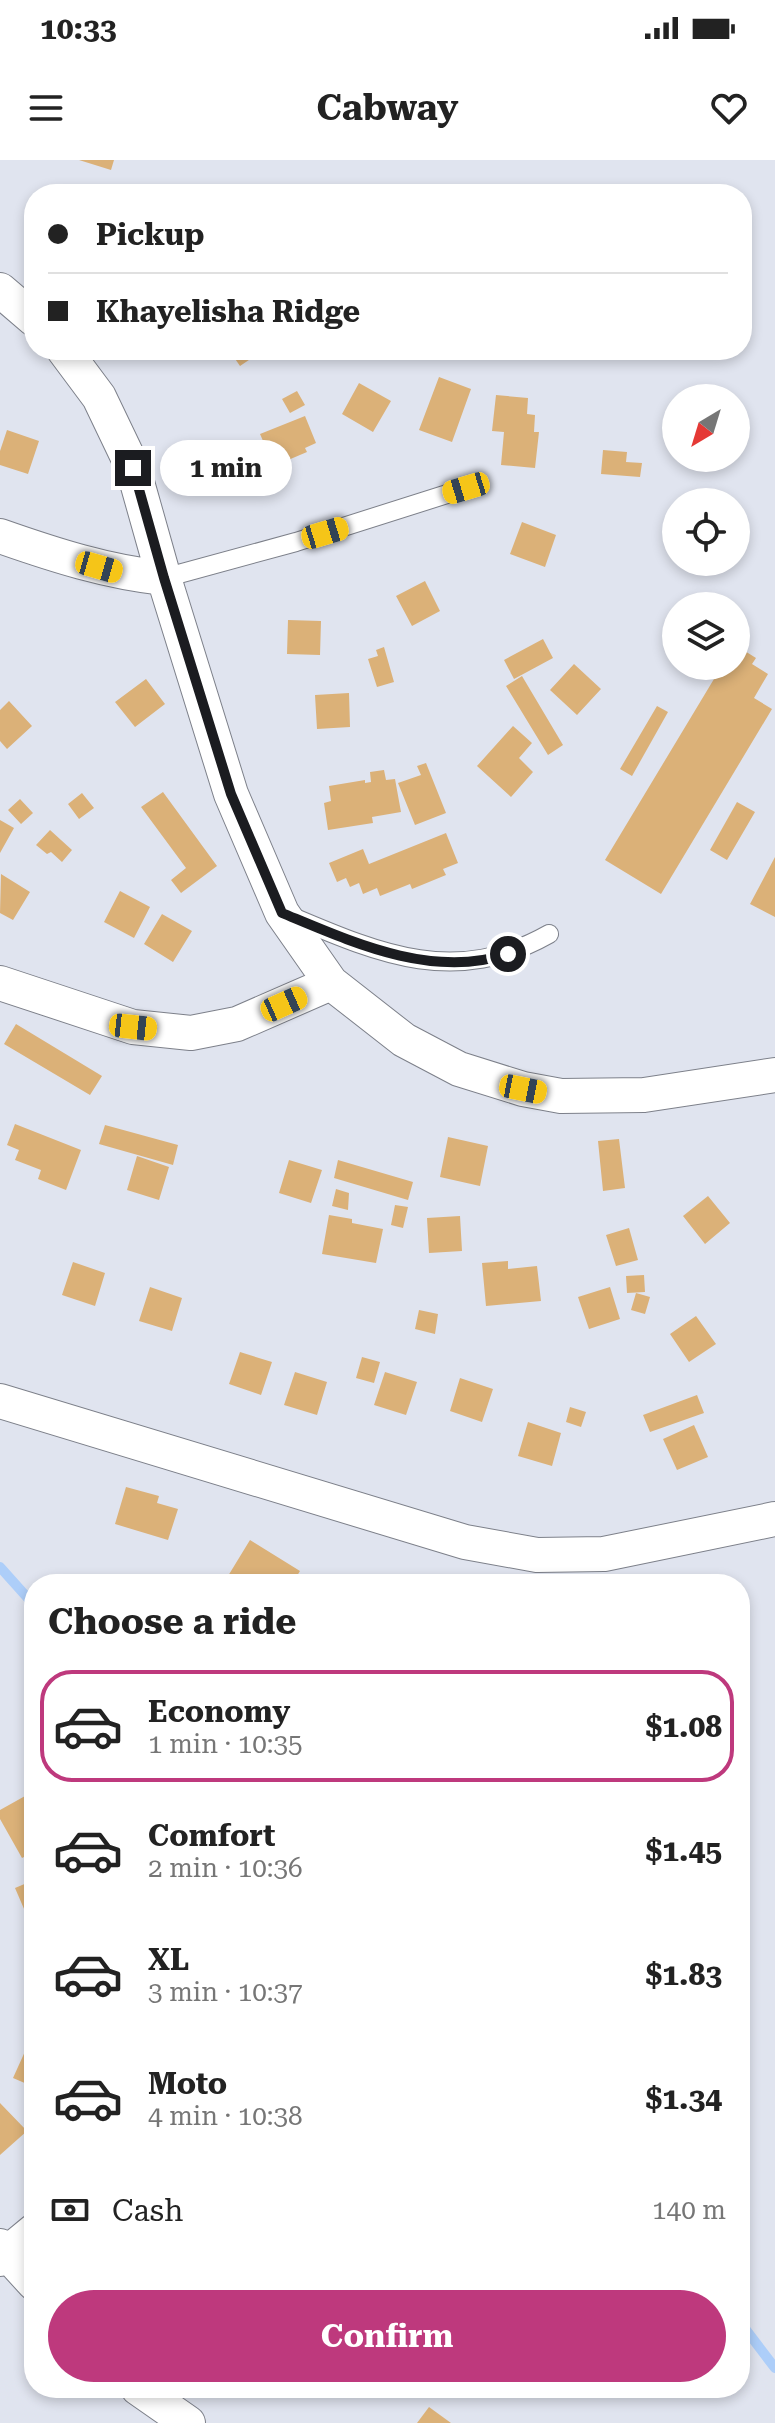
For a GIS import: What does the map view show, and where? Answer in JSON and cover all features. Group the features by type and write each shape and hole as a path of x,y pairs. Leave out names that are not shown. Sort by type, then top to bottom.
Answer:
{"street":[{"path":"0,290 24,310"},
{"path":"71,360 99,397 133,468 231,794 282,913 331,983 404,1040 459,1069 523,1089 561,1096 644,1095 775,1075"},
{"path":"0,536 122,573 164,578"},
{"path":"0,983 133,1027 191,1033 237,1024 331,983"},
{"path":"0,1401 465,1542 537,1555 604,1554 775,1519"},
{"path":"24,2238 2,2253 24,2274"},
{"path":"152,2398 188,2423"}],"lane":[{"path":"164,578 296,542 466,488"},
{"path":"282,913 351,942 414,959 458,963 491,959 525,948 549,934"}],"building":[{"path":"79,160 114,160 111,170"},
{"path":"439,377 471,389 452,442 419,430"},
{"path":"359,383 391,401 373,432 342,414"},
{"path":"297,391 305,405 290,413 282,399"},
{"path":"496,395 528,398 527,414 535,415 534,432 539,432 535,468 501,465 504,432 492,431"},
{"path":"305,416 316,443 305,448 307,452 274,466 260,434"},
{"path":"7,430 39,441 28,474 0,465 0,451"},
{"path":"603,450 627,452 626,462 642,463 640,477 601,474"},
{"path":"522,522 556,535 545,567 510,554"},
{"path":"425,581 440,611 412,626 396,596"},
{"path":"288,620 321,621 320,655 287,654"},
{"path":"543,639 553,658 514,679 504,660"},
{"path":"384,647 394,682 377,687 368,659 378,656 376,650"},
{"path":"750,654 756,658 752,664 768,674 754,698 772,709 661,894 605,860 713,680 750,680"},
{"path":"574,664 601,689 577,715 550,690"},
{"path":"522,676 563,745 548,755 506,686"},
{"path":"146,679 165,704 135,727 115,702"},
{"path":"349,693 350,727 317,729 315,695"},
{"path":"9,701 32,726 7,749 0,741 0,710"},
{"path":"657,706 668,712 632,776 620,769"},
{"path":"513,726 532,743 519,758 533,772 511,797 477,766"},
{"path":"426,763 446,813 415,825 398,783 421,775 417,766"},
{"path":"384,770 386,780 395,779 401,812 372,817 373,823 328,830 324,803 331,801 329,786 365,780 365,783 371,782 370,772"},
{"path":"163,792 217,866 181,893 171,880 186,868 141,807"},
{"path":"82,793 94,808 79,819 68,804"},
{"path":"20,799 33,813 21,824 8,810"},
{"path":"737,802 755,812 727,860 710,850"},
{"path":"0,820 14,828 0,853"},
{"path":"50,830 72,850 62,862 36,845"},
{"path":"446,833 458,863 443,869 446,875 412,889 410,884 380,896 377,888 363,894 359,883 350,887 346,878 337,882 329,863 363,849 369,864"},
{"path":"775,857 775,917 750,904"},
{"path":"1,874 30,892 13,920 0,913"},
{"path":"120,891 150,907 134,938 104,922"},
{"path":"162,914 192,931 173,962 144,944"},
{"path":"16,1024 102,1076 90,1095 4,1044"},
{"path":"15,1124 81,1150 66,1190 38,1179 41,1170 15,1160 19,1150 7,1145"},
{"path":"105,1125 178,1145 173,1165 99,1144"},
{"path":"448,1137 488,1146 480,1186 440,1177"},
{"path":"619,1139 625,1188 603,1191 598,1141"},
{"path":"137,1156 169,1167 159,1200 127,1190"},
{"path":"289,1160 322,1170 311,1203 279,1193"},
{"path":"338,1160 413,1182 408,1200 334,1178"},
{"path":"336,1189 349,1193 348,1210 332,1206"},
{"path":"708,1196 730,1223 705,1244 683,1216"},
{"path":"395,1205 408,1207 403,1228 391,1225"},
{"path":"329,1215 383,1229 376,1263 322,1254"},
{"path":"460,1216 462,1251 429,1253 427,1218"},
{"path":"629,1228 638,1260 616,1266 606,1235"},
{"path":"508,1261 508,1269 537,1266 541,1301 486,1306 482,1263"},
{"path":"73,1262 105,1273 95,1306 62,1295"},
{"path":"644,1275 645,1292 627,1293 626,1276"},
{"path":"150,1287 182,1298 172,1331 139,1321"},
{"path":"610,1287 620,1319 589,1329 578,1297"},
{"path":"636,1293 650,1297 645,1314 631,1310"},
{"path":"419,1310 438,1314 435,1334 415,1329"},
{"path":"696,1316 716,1344 689,1362 670,1334"},
{"path":"240,1352 272,1362 261,1395 229,1384"},
{"path":"362,1357 380,1362 374,1383 356,1378"},
{"path":"295,1372 327,1382 317,1415 284,1405"},
{"path":"385,1372 417,1382 406,1415 374,1405"},
{"path":"460,1378 493,1389 482,1422 450,1411"},
{"path":"697,1395 704,1413 650,1432 643,1415"},
{"path":"570,1407 586,1412 581,1427 566,1422"},
{"path":"528,1422 561,1433 552,1466 518,1456"},
{"path":"694,1425 708,1457 677,1470 663,1439"},
{"path":"126,1487 159,1496 157,1503 178,1509 168,1540 115,1524"},
{"path":"250,1540 300,1571 298,1574 229,1574"},
{"path":"24,1797 22,1858 0,1819 0,1810"},
{"path":"24,1884 24,1909 15,1888"},
{"path":"24,2054 24,2083 13,2078"},
{"path":"0,2103 24,2128 24,2134 0,2155"},
{"path":"429,2407 451,2423 417,2423"}],"waterway":[{"path":"0,1567 24,1594"},
{"path":"750,2335 775,2368"}],"route":[{"path":"133,468 231,794 282,913 351,942 414,959 458,963 508,954"}]}
